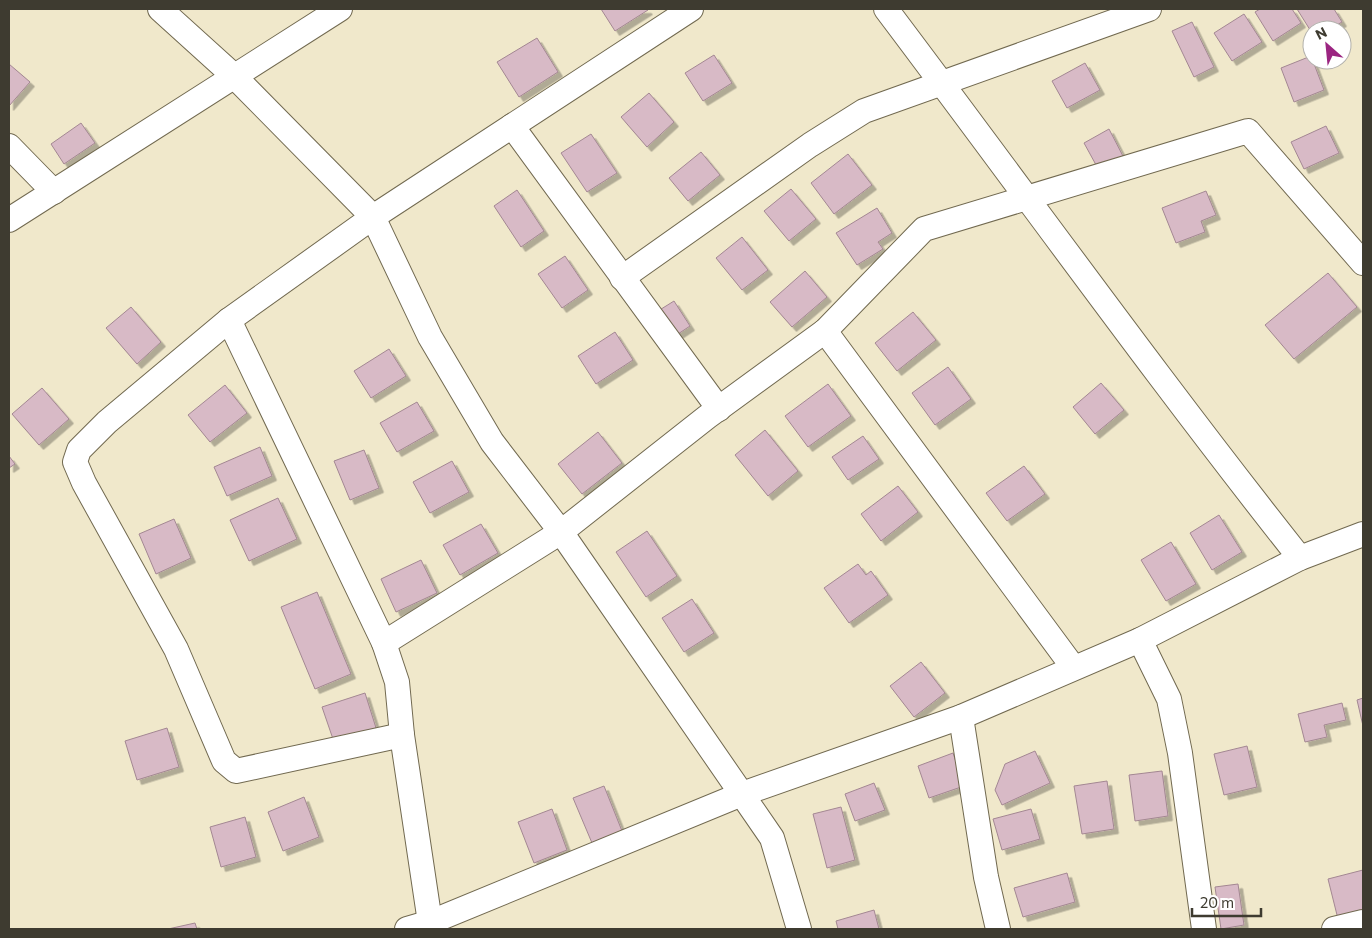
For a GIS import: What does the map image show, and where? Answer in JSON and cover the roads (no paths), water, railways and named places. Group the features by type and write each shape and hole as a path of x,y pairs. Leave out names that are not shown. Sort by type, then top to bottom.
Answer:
{"street":[{"path":"160,9 234,76 373,217 430,337 492,442 561,532 772,838 799,929"},
{"path":"9,220 340,9"},
{"path":"402,736 236,771 224,761 176,649 84,483 75,462 79,450 107,422 229,320 373,217 690,9"},
{"path":"886,9 1028,197 1098,296 1300,558"},
{"path":"622,278 810,145 864,111 1149,9"},
{"path":"512,126 719,408"},
{"path":"384,643 561,532 719,408 825,330 924,229 1248,131 1363,263"},
{"path":"9,146 54,192"},
{"path":"229,320 384,643 397,682 402,736 431,926"},
{"path":"825,330 1073,667"},
{"path":"407,929 431,926 742,794 961,717 1073,667 1140,640 1300,558 1363,534"},
{"path":"1140,640 1169,699 1180,753 1204,929"},
{"path":"961,717 986,877 998,929"},
{"path":"1334,929 1363,922"}]}
